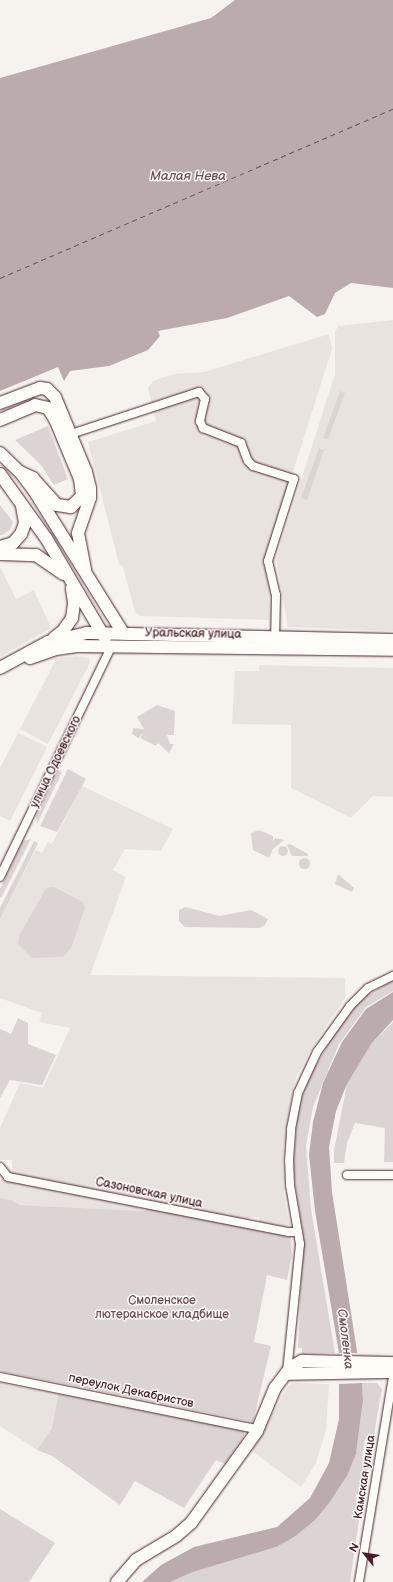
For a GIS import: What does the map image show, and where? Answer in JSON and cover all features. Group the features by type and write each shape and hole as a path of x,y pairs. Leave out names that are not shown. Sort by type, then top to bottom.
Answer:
{"main road":[{"path":"0,403 40,388 52,392 71,434 90,488 90,498 78,533 85,570"},
{"path":"0,420 35,405 43,405 55,419 80,479 82,496 71,507 57,505 33,478 20,472"},
{"path":"0,454 20,472 85,570 123,633"},
{"path":"0,474 9,483 21,500 111,646"},
{"path":"0,546 13,543 21,534 25,523 21,500"},
{"path":"0,554 36,555 48,561 69,580 74,603 72,618 63,631 48,642"},
{"name":"Уральская улица","path":"0,668 48,642 74,634 123,633 393,650"},
{"name":"улица Одоевского","path":"111,646 123,633"},
{"name":"Уральская улица","path":"0,675 49,651 70,647 393,640"},
{"path":"361,1369 393,1363"},
{"path":"117,1582 136,1560 176,1536 191,1523 257,1431 275,1388 286,1374 339,1369 361,1369 393,1372"}],"street":[{"path":"71,434 199,392 205,399 200,421 203,428 241,443 248,461 253,466 294,479 268,561 276,595 275,642"},
{"name":"улица Одоевского","path":"0,877 111,646"},
{"path":"286,1374 299,1252 298,1232 290,1185 289,1150 294,1112 302,1081 317,1052 350,1006 368,988 393,976"},
{"name":"Сазоновская улица","path":"0,1167 8,1177 289,1232 298,1232"},
{"path":"347,1175 393,1175"},
{"name":"Камская улица","path":"359,1582 393,1376"},
{"name":"переулок Декабристов","path":"0,1377 244,1426 257,1431"}],"shaded area":[{"path":"393,320 393,631 288,627 276,558 335,374 335,332 338,326"},
{"path":"329,334 332,349 264,563 270,592 269,620 140,616 135,612 123,567 119,564 88,442 156,421 148,388 153,381 174,374 204,372"},
{"path":"0,567 16,599 34,590 51,628 0,657"},
{"path":"76,656 89,658 90,663 48,744 20,729 55,661 53,659"},
{"path":"259,665 393,668 393,797 373,796 351,818 291,788 291,725 232,724 235,671 259,671"},
{"path":"18,733 47,747 10,821 0,816 0,768"},
{"path":"82,786 173,829 161,851 125,849 113,870 126,877 90,975 345,978 345,998 310,1051 296,1078 291,1097 283,1156 284,1196 290,1225 281,1227 259,1222 259,1217 249,1218 248,1223 168,1207 167,1204 127,1195 12,1176 12,1160 0,1160 0,1128 20,1083 43,1088 70,1028 39,1022 42,1013 0,998 0,919 35,850 42,853 48,842 52,844"},
{"path":"0,1179 145,1204 143,1211 20,1205 11,1200 0,1198"},
{"path":"0,1383 58,1394 52,1428 37,1450 0,1426"},
{"path":"293,1383 329,1384 326,1430 316,1463 301,1487 252,1451 288,1386"}],"green space":[{"path":"340,391 345,393 328,439 323,438"},
{"path":"48,426 68,479 54,485 41,465 15,440"},
{"path":"319,448 324,450 307,500 301,498"},
{"path":"0,505 13,522 10,530 2,535 0,535"},
{"path":"157,705 175,711 174,735 167,735 170,744 174,744 169,753 158,743 156,746 140,738 144,733 138,738 132,734 133,728 144,729 137,717"},
{"path":"68,769 86,779 57,832 40,826"},
{"path":"58,770 62,772 37,824 36,816"},
{"path":"259,830 273,836 273,841 275,838 284,840 273,849 269,858 253,850 251,833"},
{"path":"31,839 0,898 0,889 23,841"},
{"path":"34,841 38,843 0,919 0,908"},
{"path":"290,844 308,854 308,856 292,856 287,845"},
{"path":"281,846 285,846 287,847 287,855 281,856 278,853 278,849"},
{"path":"302,858 306,858 308,859 308,867 302,868 299,865 299,861"},
{"path":"338,874 354,888 352,892 335,884"},
{"path":"54,887 83,902 85,908 71,948 63,957 32,958 18,944 19,936 46,888"},
{"path":"185,907 220,916 251,910 268,919 265,925 259,928 185,927 179,921 179,910"},
{"path":"393,980 393,991 366,1007 339,1044 313,1107 306,1146 311,1209 335,1353 302,1354 302,1348 298,1348 303,1235 293,1169 298,1109 309,1077 333,1036 362,998"},
{"path":"18,1018 28,1023 28,1044 56,1055 42,1085 10,1080 0,1098 0,1029 11,1034"},
{"path":"393,1022 393,1162 384,1162 385,1128 355,1123 347,1143 344,1163 334,1163 334,1150 347,1084 372,1043"},
{"name":"Смоленское лютеранское кладбище","path":"0,1198 11,1200 20,1205 143,1211 148,1209 291,1235 292,1255 287,1280 267,1275 254,1342 271,1346 253,1422 0,1371"},
{"path":"362,1383 377,1383 382,1389 373,1440 365,1439 362,1459 370,1460 363,1497 358,1494 356,1496 357,1501 362,1500 350,1582 170,1582 193,1572 276,1547 348,1474 356,1454 363,1400"},
{"path":"58,1394 244,1431 244,1436 225,1464 216,1460 184,1508 135,1481 120,1505 52,1456 37,1450 52,1428"},
{"path":"0,1509 55,1543 29,1582 0,1582"}],"water":[{"name":"Малая Нева","path":"235,0 393,0 393,288 351,283 335,293 325,314 317,317 289,296 227,318 158,331 160,336 148,350 109,366 70,371 64,381 58,367 0,391 0,78 211,18"},
{"name":"Смоленка","path":"393,992 393,1020 372,1043 347,1084 336,1111 329,1147 332,1192 362,1383 363,1400 356,1454 348,1474 329,1503 315,1520 294,1537 276,1547 193,1572 170,1582 142,1582 161,1565 194,1547 277,1527 310,1498 329,1463 339,1419 339,1353 315,1211 309,1155 313,1122 323,1083 342,1042 366,1009"}],"pier":[{"path":"339,1353 359,1353 362,1383 339,1384"}],"ferry route":[{"path":"0,278 393,109"}]}
